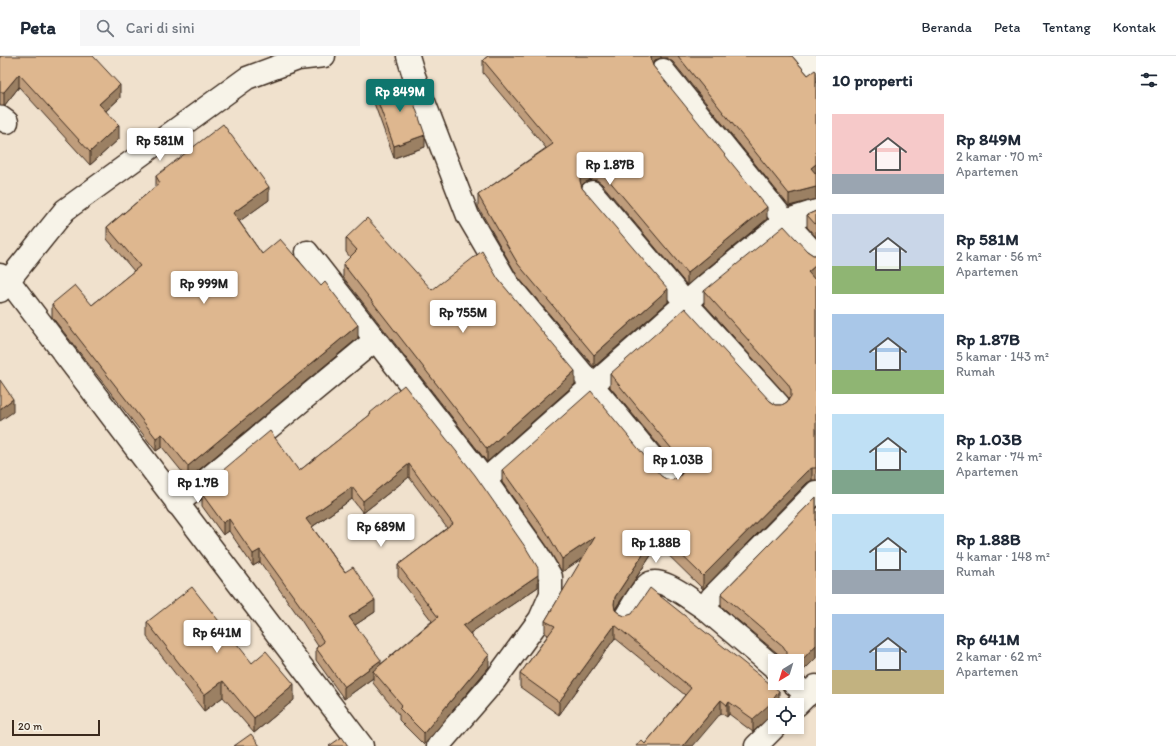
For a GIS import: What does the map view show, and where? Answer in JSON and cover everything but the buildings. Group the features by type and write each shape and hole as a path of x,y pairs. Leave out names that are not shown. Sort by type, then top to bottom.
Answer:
{"street":[{"path":"324,56 298,59 247,78 65,210 3,282 177,504 362,746"},
{"path":"408,56 414,76 468,216 508,284 671,480"},
{"path":"803,56 816,70"},
{"path":"663,70 785,221 816,255"},
{"path":"592,192 686,303 779,405"},
{"path":"485,480 686,303 785,221 816,211"},
{"path":"307,252 485,480 537,553 551,577 551,594 540,619 500,674 438,746"},
{"path":"177,504 375,340"},
{"path":"704,608 712,597 816,492"},
{"path":"626,616 647,584 654,581 663,582 704,608 768,662"},
{"path":"756,746 769,734"}]}
